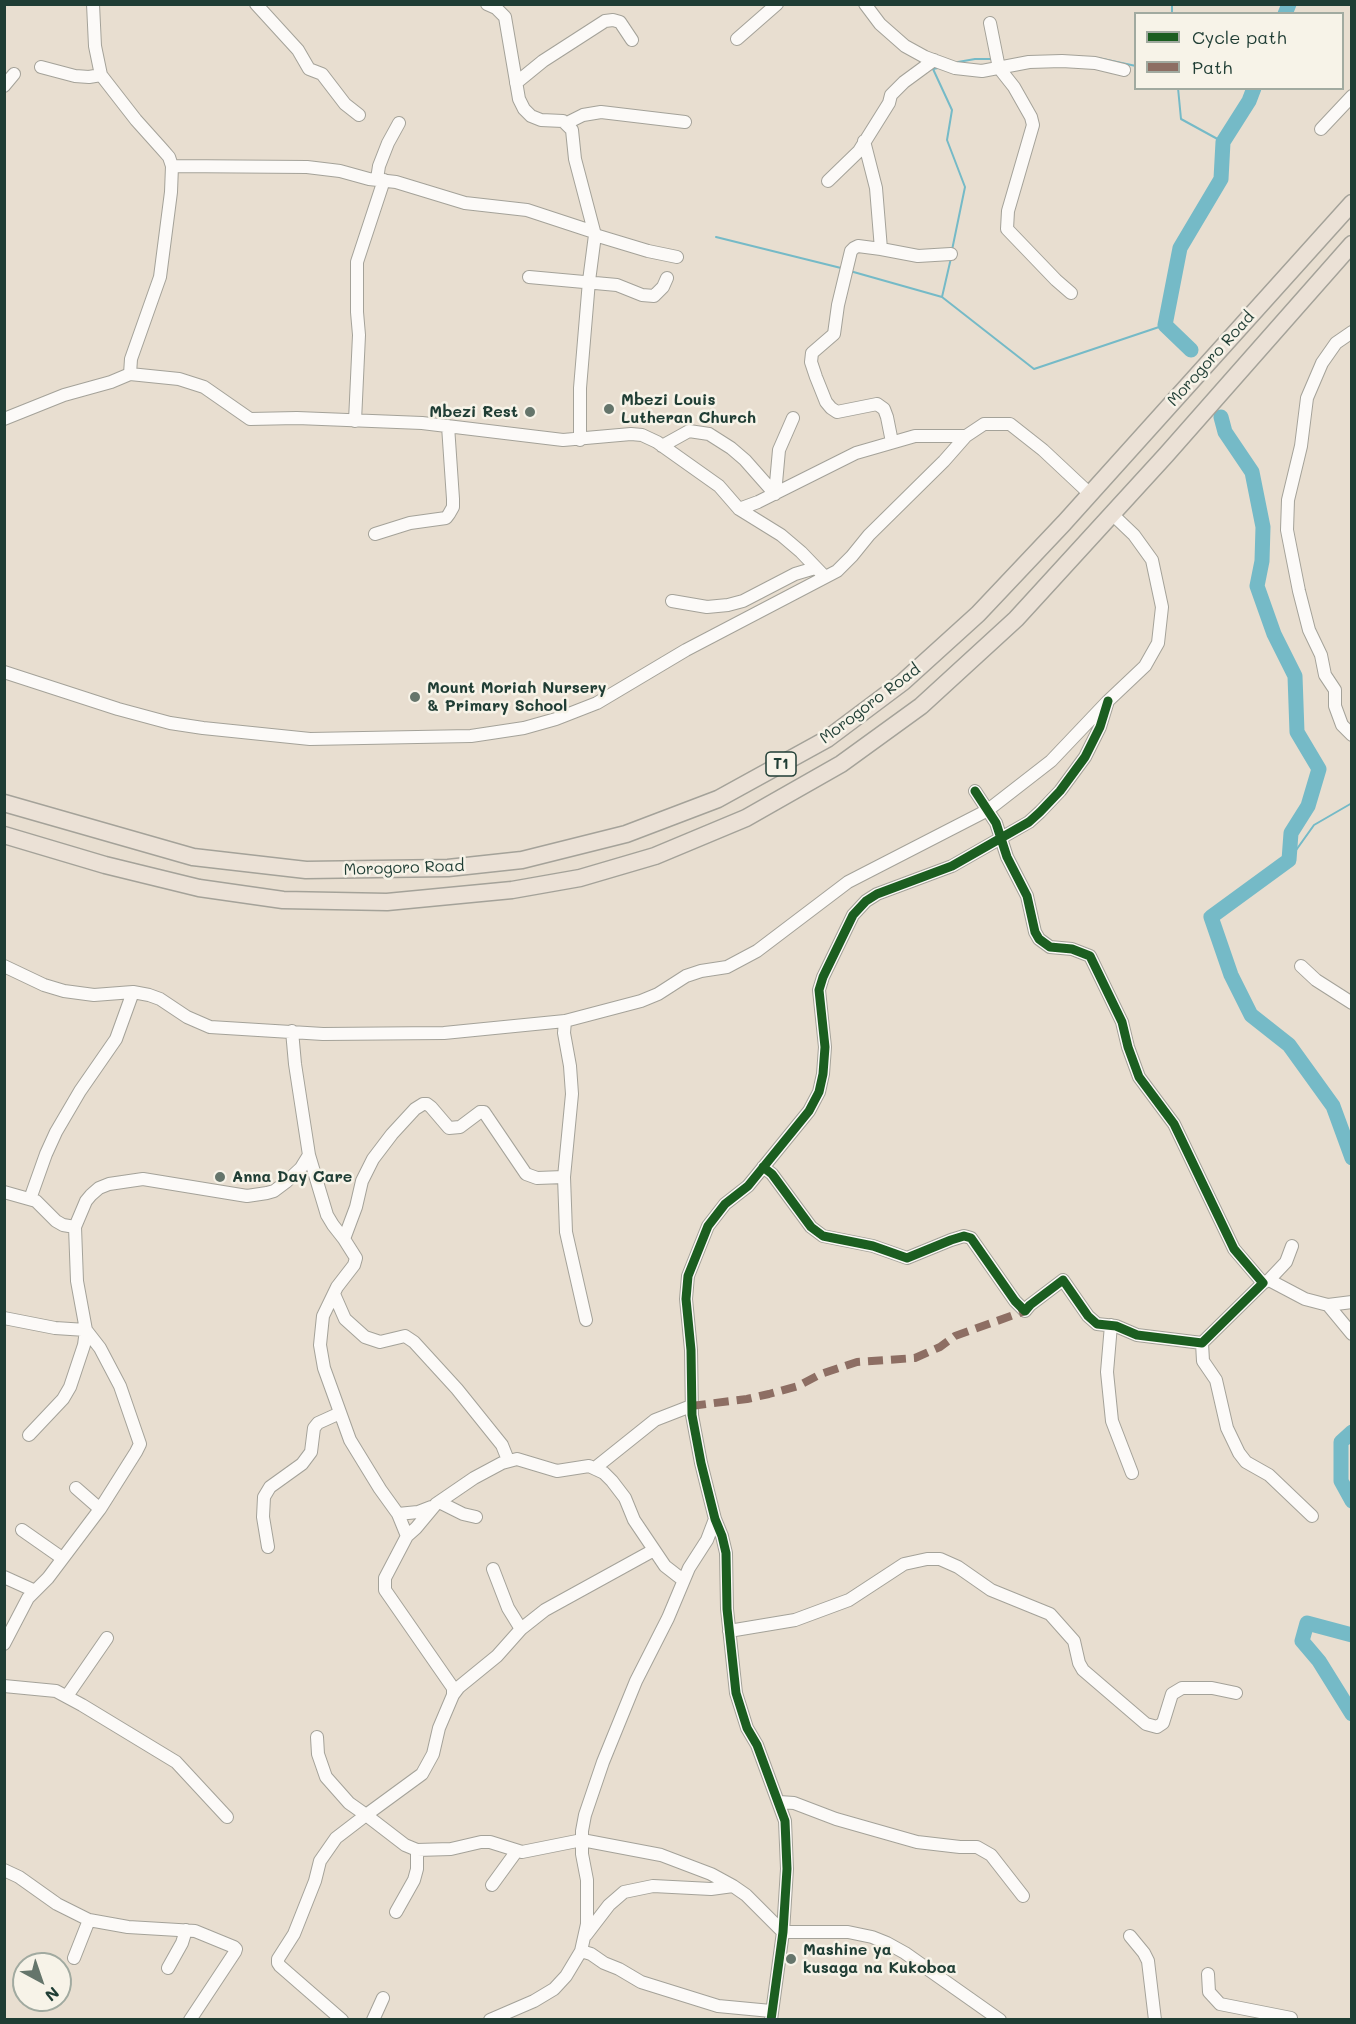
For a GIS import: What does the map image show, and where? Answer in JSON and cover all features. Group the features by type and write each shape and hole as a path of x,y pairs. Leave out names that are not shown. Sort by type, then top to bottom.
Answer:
{"highway":[{"name":"Morogoro Road","path":"4,803 193,857 306,870 448,868 522,860 626,834 718,799 827,739 903,682 978,615 1352,203"},
{"name":"Morogoro Road","path":"4,835 105,865 199,888 283,900 387,902 512,891 580,878 655,856 746,819 841,764 921,706 1016,619 1352,244"}],"street":[{"path":"93,4 95,46 101,75 143,129 169,157 172,166 171,192 160,277 131,359 130,374"},
{"path":"256,4 298,50 309,69 322,74 345,104 359,115"},
{"path":"488,4 505,17 519,99 531,116 541,120 567,123 583,115 601,112 685,122"},
{"path":"737,39 777,4"},
{"path":"865,4 888,33 905,46 955,68 982,71 1029,62 1062,61 1095,63 1124,70"},
{"path":"516,83 543,61 605,21 620,22 632,40"},
{"path":"990,23 999,68 1014,87 1033,125 1008,211 1008,230 1071,293"},
{"path":"828,181 859,151 889,103 891,95 904,82 934,60"},
{"path":"41,67 75,76 101,75"},
{"path":"4,86 14,74"},
{"path":"1321,129 1352,96"},
{"path":"355,421 359,335 357,262 380,180 379,166 399,123"},
{"path":"567,123 572,130 575,159 595,234 580,388 580,440"},
{"path":"864,141 876,188 881,249"},
{"path":"172,166 307,167 340,171 396,182 465,203 527,210 648,251 677,257"},
{"path":"892,442 888,417 884,409 877,404 837,412 831,408 826,402 811,363 812,353 834,334 851,251 858,246 918,256 951,254"},
{"path":"529,277 617,285 642,295 654,296 668,278"},
{"path":"1352,332 1336,342 1322,363 1307,398 1301,446 1288,500 1287,531 1309,630 1321,656 1325,675 1335,690 1335,706 1338,716 1342,725 1352,735"},
{"path":"4,419 64,395 111,382 130,374 179,379 204,387 250,419 297,418 422,423 535,437 580,440 631,435 651,438 719,486 739,508 781,535 825,577"},
{"path":"775,494 779,450 793,418"},
{"path":"4,672 118,709 170,723 203,728 310,739 471,736 524,728 556,719 597,703 686,650 844,565 869,535 966,436 984,424 1010,424 1043,450 1090,494"},
{"path":"375,534 410,523 446,518 449,514 453,507 453,499 448,426"},
{"path":"662,446 689,431 709,434 745,460 775,494"},
{"path":"739,508 775,494 856,453 915,436 966,436"},
{"path":"4,966 44,985 64,991 94,995 133,992 160,999 187,1017 210,1027 323,1034 444,1033 565,1021 641,1001 658,994 686,976 701,971 727,968 745,959 848,882 988,810 1051,761 1108,700 1146,666 1158,643 1162,607 1152,560 1134,535 1112,514"},
{"path":"672,601 707,608 728,605 751,597 795,574 816,568"},
{"path":"581,1951 595,1956 641,1982 718,2006 771,2015 783,1932 786,1821 758,1745 747,1728 735,1687 729,1631 726,1553 701,1463 691,1406 691,1361 686,1299 688,1276 708,1226 725,1204 748,1186 809,1111 819,1092 825,1047 819,990 853,915 866,901 877,894 941,871 1029,822 1060,791 1090,747 1104,716 1108,700"},
{"path":"975,791 996,823 1007,857 1027,896 1035,932 1039,939 1050,947 1072,949 1090,956 1122,1022 1136,1071 1174,1124 1234,1250 1266,1281 1316,1304 1352,1302"},
{"path":"1301,966 1316,980 1352,1003"},
{"path":"30,1198 56,1132 80,1091 116,1039 133,992"},
{"path":"565,1021 564,1033 572,1094 564,1177 566,1232 586,1320"},
{"path":"292,1031 309,1155 327,1215 356,1258 323,1316 320,1345 324,1368 350,1440 398,1514 406,1536"},
{"path":"344,1239 356,1207 362,1181 373,1159 392,1134 415,1109 423,1104 431,1107 449,1128 460,1127 480,1112 484,1112 526,1174 537,1178 564,1177"},
{"path":"29,1435 63,1399 70,1387 86,1330 77,1281 75,1227 86,1201 99,1188 109,1184 143,1179 218,1193 258,1195 280,1187 301,1168 309,1155"},
{"path":"763,1167 772,1174 811,1227 823,1236 851,1240 907,1258 951,1240 968,1236 974,1241 1015,1301 1025,1311 1063,1280 1094,1322 1111,1325 1137,1335 1202,1343"},
{"path":"4,1192 30,1198 56,1221 75,1227"},
{"path":"1292,1246 1286,1262 1202,1343 1203,1361 1216,1380 1227,1428 1239,1453 1246,1462 1269,1475 1312,1516"},
{"path":"334,1294 345,1319 365,1338 380,1342 405,1336 414,1342 457,1389 502,1445 508,1460"},
{"path":"1328,1305 1352,1334"},
{"path":"4,1318 55,1328 86,1330 113,1370 139,1441 136,1452 100,1509 28,1598 4,1644"},
{"path":"1111,1325 1107,1372 1112,1421 1132,1473"},
{"path":"595,1468 656,1420 691,1406"},
{"path":"268,1547 262,1516 264,1497 270,1487 302,1464 311,1452 314,1428 318,1423 340,1413"},
{"path":"398,1514 418,1512 437,1503 485,1471 508,1460 517,1459 557,1471 589,1466 604,1473 625,1498 634,1520 667,1569 683,1580"},
{"path":"76,1488 100,1509"},
{"path":"437,1503 476,1517"},
{"path":"437,1503 416,1528 406,1536 385,1578 385,1590 450,1683 453,1695"},
{"path":"490,2019 512,2015 554,1989 566,1976 581,1951 586,1935 587,1881 582,1854 585,1815 603,1762 636,1681 668,1618 683,1580 707,1540 715,1519"},
{"path":"22,1530 62,1558"},
{"path":"342,2019 278,1963 278,1959 294,1935 315,1881 320,1861 336,1838 422,1774 431,1760 442,1715 453,1695 459,1687 497,1656 521,1629 545,1610 654,1550"},
{"path":"729,1631 805,1617 849,1600 904,1564 939,1559 958,1567 991,1590 1050,1614 1074,1641 1079,1664 1083,1670 1146,1724 1158,1727 1163,1723 1172,1694 1182,1688 1212,1688 1236,1693"},
{"path":"493,1569 508,1608 521,1629"},
{"path":"4,1577 35,1592"},
{"path":"67,1696 107,1638"},
{"path":"4,1686 52,1690 67,1696 176,1762 226,1817"},
{"path":"317,1737 318,1754 326,1776 349,1803 405,1845 417,1850 451,1849 490,1842 522,1852 582,1840 661,1855 711,1874 733,1886 783,1932 848,1932 887,1943 1000,2019"},
{"path":"779,1802 794,1803 836,1819 917,1842 960,1848 977,1847 991,1855 1023,1896"},
{"path":"396,1912 414,1880 417,1869 417,1850"},
{"path":"492,1885 516,1852"},
{"path":"4,1870 19,1877 57,1904 89,1920 128,1927 186,1930 209,1936 237,1949 190,2019"},
{"path":"586,1935 609,1905 624,1892 653,1886 711,1889 733,1886"},
{"path":"74,1958 89,1920"},
{"path":"168,1968 182,1943 186,1930"},
{"path":"1130,1936 1148,1961 1155,2019"},
{"path":"1208,1974 1209,1992 1216,2002 1247,2015 1291,2018"},
{"path":"373,2019 383,1998"}],"waterway":[{"path":"1172,4 1172,12"},
{"path":"1286,12 1289,4"},
{"path":"1098,58 1134,66"},
{"path":"958,62 994,59"},
{"path":"938,68 933,69 952,110 947,140 965,187 952,250"},
{"path":"1178,90 1181,119 1223,142"},
{"path":"1191,350 1165,325 1180,248 1221,179 1223,142 1249,101 1253,90"},
{"path":"716,237 841,268"},
{"path":"942,297 951,258"},
{"path":"850,271 942,297 1034,369 1165,325"},
{"path":"1221,417 1225,432 1252,472 1263,527 1262,561 1257,586 1274,634 1295,676 1297,732 1319,769 1308,806 1291,833 1289,860 1211,917 1231,975 1251,1015 1289,1045 1333,1106 1352,1158"},
{"path":"1289,860 1314,825 1352,803"},
{"path":"1352,1432 1341,1442 1341,1481 1352,1501"},
{"path":"1352,1635 1307,1623 1302,1641 1319,1661 1352,1714"}],"marked path":[{"path":"691,1406 769,1394 798,1386 821,1374 857,1362 915,1358 940,1347 955,1336 1025,1311"}],"cycle path":[{"path":"771,2020 783,1932 787,1869 785,1821 757,1745 747,1728 736,1693 727,1609 726,1553 701,1463 692,1415 691,1350 686,1299 688,1276 708,1226 725,1204 748,1186 809,1111 819,1092 825,1047 819,990 853,915 866,901 877,894 952,866 1029,822 1060,791 1085,757 1100,727 1108,701"},
{"path":"763,1167 772,1174 811,1227 823,1236 873,1246 907,1258 951,1240 964,1236 971,1238 1015,1301 1025,1311 1063,1280 1088,1316 1097,1324 1116,1326 1137,1335 1202,1343 1263,1283 1234,1249 1174,1124 1139,1077 1122,1022 1090,956 1072,949 1050,947 1039,939 1035,932 1027,896 1007,857 996,823 975,791"}],"place":[{"name":"Mbezi Louis Lutheran Church","path":"609,409"},
{"name":"Mbezi Rest","path":"530,412"},
{"name":"Mount Moriah Nursery & Primary School","path":"415,697"},
{"name":"Anna Day Care","path":"220,1177"},
{"name":"Mashine ya kusaga na Kukoboa","path":"791,1959"}]}
